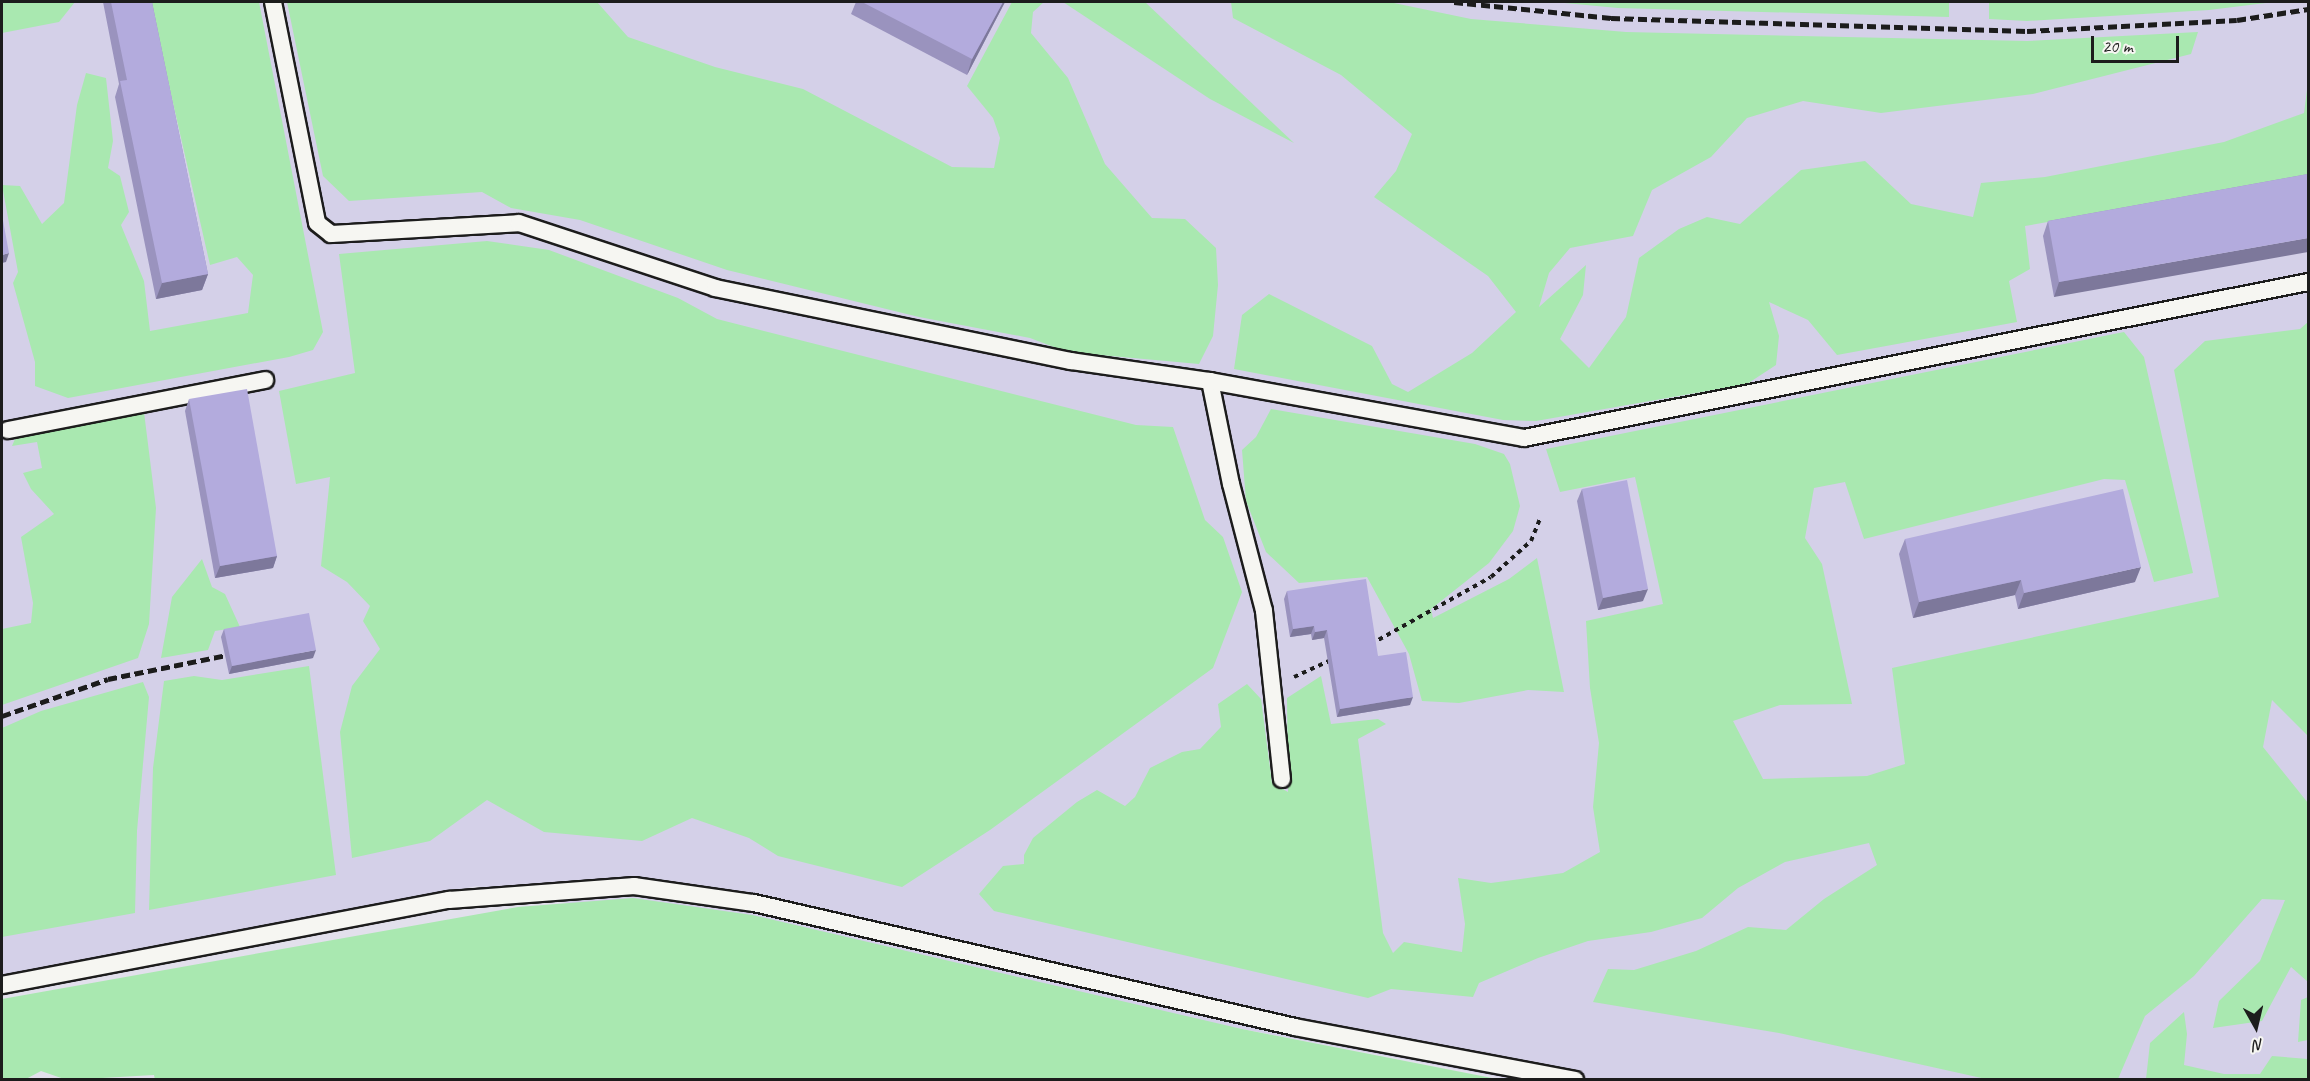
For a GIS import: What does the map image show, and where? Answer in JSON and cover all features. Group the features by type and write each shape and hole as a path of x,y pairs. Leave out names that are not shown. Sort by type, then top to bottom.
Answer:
{"lane":[{"path":"273,2 317,222 331,234 519,223 714,288 1071,361 1210,381 1524,438 2308,282"},
{"path":"8,430 265,380"},
{"path":"1210,381 1231,484 1264,611 1282,779"},
{"path":"2,985 449,900 634,886 754,903 1295,1027 1575,1080"}],"path":[{"path":"1366,646 1491,577 1531,541 1540,519"},
{"path":"1272,687 1336,658"}],"shaded area":[{"path":"2,2 2308,2 2308,1079 1510,1079 477,886 2,977"}],"green space":[{"path":"2,2 75,2 59,22 2,33"},
{"path":"150,2 259,2 323,332 313,350 289,357 68,398 35,386 35,362 13,283 18,272 2,185 20,186 42,224 64,203 77,105 86,73 106,78 113,141 108,168 120,176 129,212 121,225 144,281 150,331 248,313 253,275 237,257 210,265"},
{"path":"287,2 597,2 628,37 715,67 803,89 952,167 994,168 1000,138 993,118 967,86 1012,2 1044,2 1033,12 1031,33 1068,78 1105,164 1152,218 1185,219 1216,248 1218,285 1213,336 1199,364 1067,352 1030,338 919,317 727,270 580,220 511,208 482,192 349,201 323,176"},
{"path":"1063,2 1145,2 1294,143 1210,99"},
{"path":"1231,2 1389,2 1471,19 1626,32 2027,41 2198,32 2191,54 2033,94 1881,113 1803,101 1747,118 1711,157 1652,190 1633,236 1570,248 1549,273 1539,307 1586,265 1583,295 1560,339 1589,368 1626,317 1639,258 1679,229 1707,217 1740,224 1801,170 1865,161 1911,204 1973,217 1981,183 2045,177 2224,142 2304,113 2308,82 2308,176 2025,226 2030,269 2009,281 2017,322 1837,355 1808,320 1769,302 1779,336 1776,365 1747,384 1536,421 1503,420 1234,369 1242,315 1269,294 1372,346 1392,384 1408,392 1472,353 1516,312 1488,276 1374,197 1396,171 1412,134 1341,75 1233,18"},
{"path":"1554,2 1949,2 1949,17 1618,8"},
{"path":"1989,2 2274,2 2209,10 2027,21 1989,19"},
{"path":"487,241 549,250 678,298 717,319 1136,425 1173,427 1205,520 1223,537 1242,592 1213,668 990,830 902,887 778,856 749,838 692,818 642,841 544,832 487,800 430,841 352,858 340,732 352,686 380,649 363,621 370,606 347,582 321,566 330,477 296,484 279,391 355,373 339,254"},
{"path":"2308,322 2308,736 2272,700 2263,747 2308,803 2308,982 2291,967 2262,1021 2213,1028 2219,1001 2260,961 2285,900 2262,899 2194,976 2145,1016 2118,1079 1986,1079 1779,1033 1593,1002 1608,969 1634,970 1696,951 1748,927 1786,930 1824,899 1877,865 1869,843 1785,862 1738,888 1702,918 1651,932 1588,941 1538,958 1479,983 1473,997 1391,989 1368,998 994,911 979,894 1003,866 1024,864 1024,855 1033,838 1077,802 1097,790 1125,806 1135,797 1150,768 1182,752 1200,749 1221,727 1218,704 1247,684 1261,699 1272,783 1288,792 1287,698 1321,676 1331,724 1378,719 1386,724 1358,739 1383,933 1393,953 1404,942 1462,952 1465,924 1458,878 1491,883 1563,873 1600,852 1593,807 1599,743 1590,688 1586,621 1663,604 1635,477 1560,492 1546,449 2124,332 2144,357 2193,573 2154,582 2125,480 2104,479 1864,539 1845,482 1814,488 1805,538 1822,564 1852,704 1780,705 1733,721 1763,779 1867,776 1905,764 1892,668 2219,597 2174,370 2205,341 2300,329"},
{"path":"1271,409 1475,444 1504,454 1510,464 1520,506 1513,531 1489,563 1431,609 1433,618 1509,579 1537,558 1564,692 1528,690 1459,703 1422,701 1409,654 1367,577 1299,583 1266,552 1246,501 1242,450 1256,437"},
{"path":"144,412 156,508 149,624 138,658 2,705 2,629 31,623 33,603 21,537 54,514 31,489 23,473 42,468 37,442 12,446 18,432"},
{"path":"202,559 212,587 225,594 240,627 215,631 208,650 161,658 172,597"},
{"path":"309,666 336,875 149,910 153,768 164,681 194,676 222,680"},
{"path":"143,682 149,697 137,831 135,913 2,937 2,728 41,711"},
{"path":"633,898 752,915 1242,1029 1497,1079 155,1080 154,1075 67,1080 41,1071 26,1079 2,1079 2,999 518,907"},
{"path":"2308,997 2308,1040 2298,1042 2301,1000"},
{"path":"2184,1012 2187,1034 2184,1065 2224,1074 2260,1074 2272,1056 2308,1059 2308,1079 2146,1079 2150,1043"}],"building":[{"path":"111,2 152,2 208,274 162,283 120,81 127,80"},
{"path":"862,2 1003,2 972,59"},
{"path":"2308,174 2308,238 2059,282 2048,221"},
{"path":"2,215 9,253 2,255"},
{"path":"247,389 277,556 220,566 189,399"},
{"path":"1627,480 1648,589 1603,598 1582,489"},
{"path":"2123,489 2141,567 2024,593 2021,580 1919,602 1905,539"},
{"path":"1366,579 1378,656 1406,652 1413,697 1340,709 1327,630 1315,632 1314,626 1293,629 1287,591"},
{"path":"309,613 316,650 232,666 224,629"}],"railway":[{"path":"1454,2 1611,18 2027,31 2237,20 2308,9"},
{"path":"2,716 108,679 242,652"}]}
